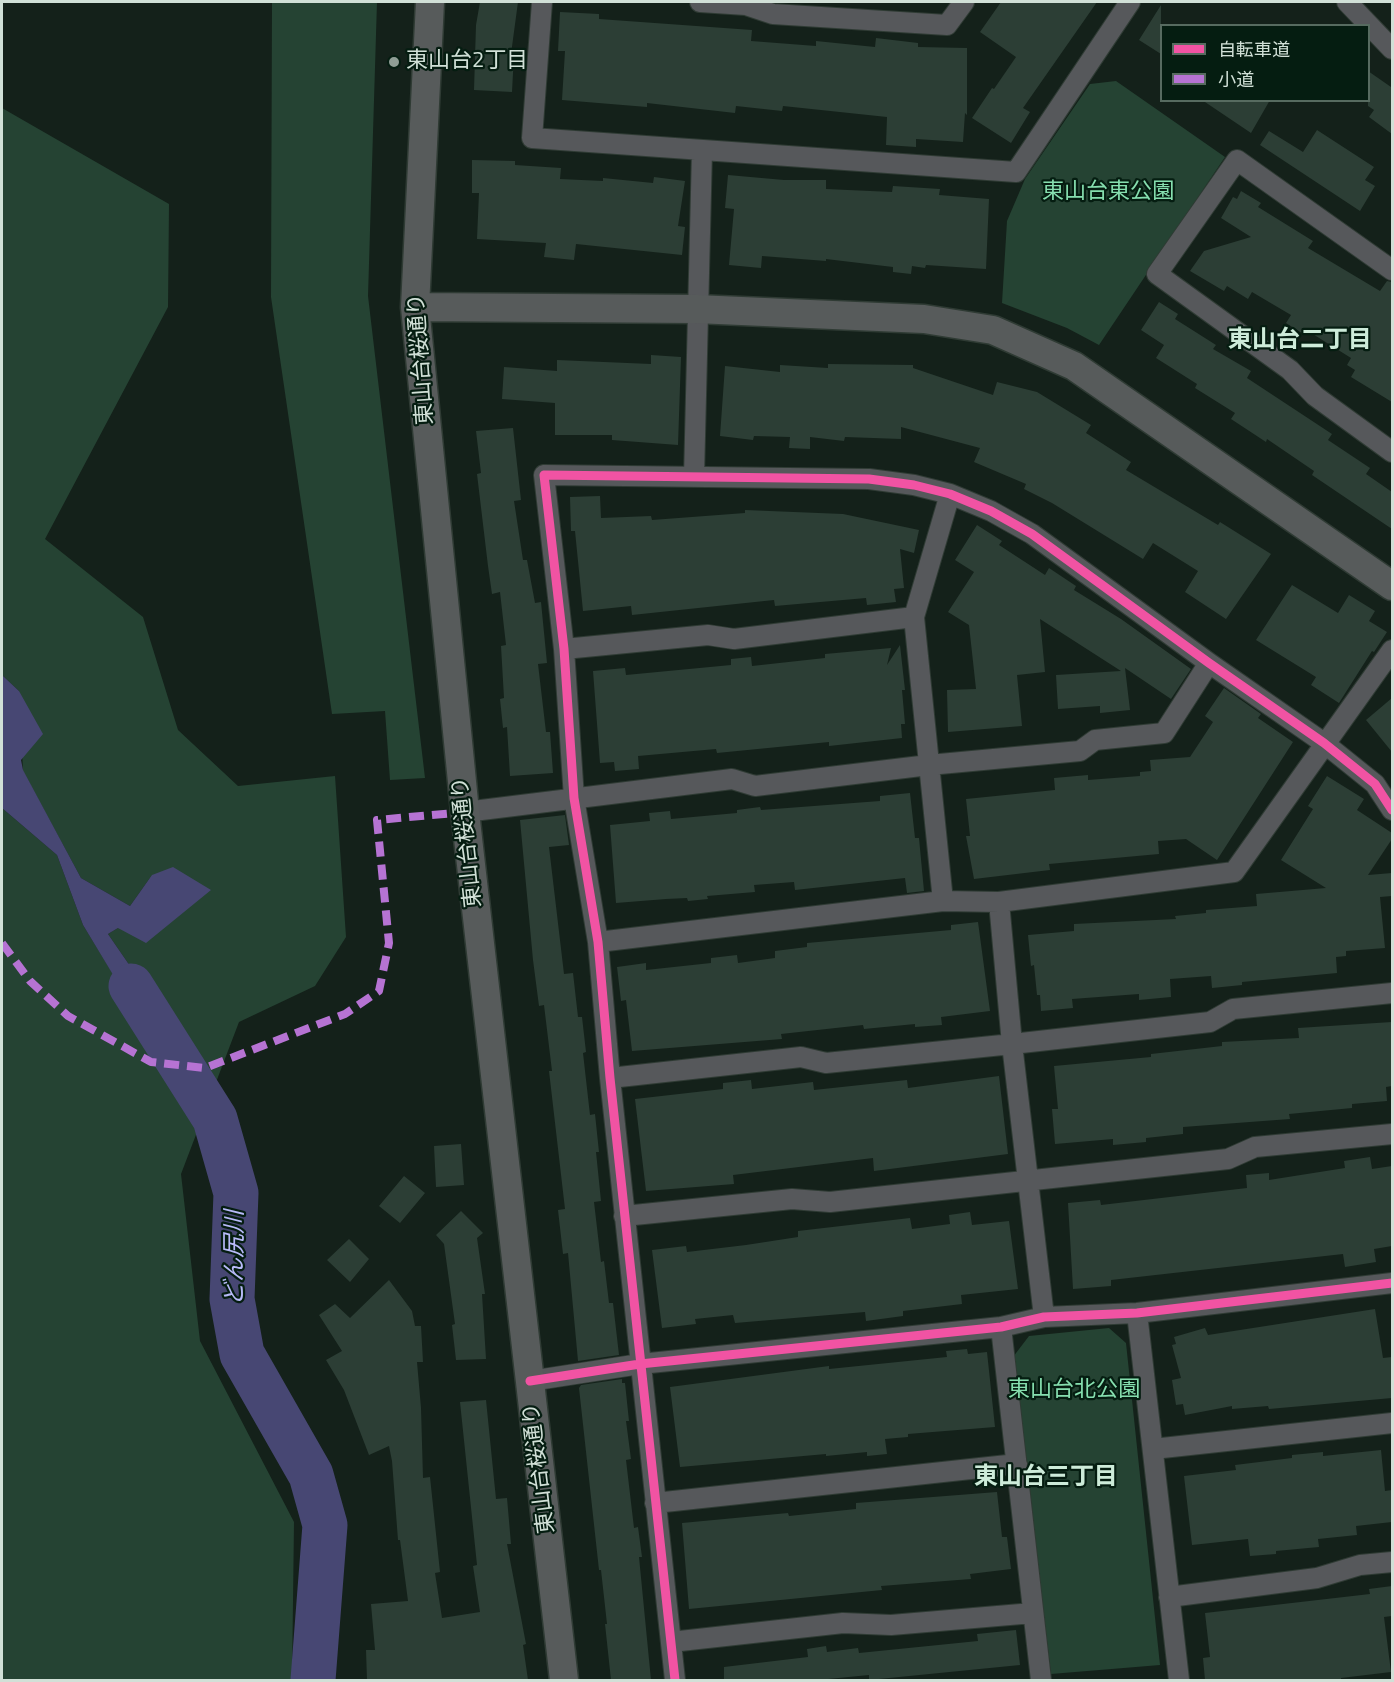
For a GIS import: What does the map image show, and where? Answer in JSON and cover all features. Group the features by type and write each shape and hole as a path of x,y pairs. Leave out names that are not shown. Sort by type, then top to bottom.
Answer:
{"street":[{"name":"東山台桜通り","path":"430,2 415,307 465,812 564,1680"},
{"path":"542,2 531,138 1016,172 1130,2"},
{"path":"700,2 746,5 773,14 947,25 964,2"},
{"path":"1347,2 1368,24"},
{"path":"1370,26 1392,49"},
{"path":"694,477 696,309 702,151"},
{"path":"1392,270 1237,160 1157,274 1290,370 1315,396 1392,452"},
{"path":"415,307 696,309 924,319 993,330 1074,366 1392,586"},
{"path":"675,1680 609,1078 598,942 574,798 564,649 544,476 869,479 914,485 950,494 991,511 1032,534 1209,663 1324,743 1375,784 1392,810"},
{"path":"943,901 914,617 950,494"},
{"path":"564,649 708,635 734,639 914,617"},
{"path":"598,942 943,901 999,902 1234,872 1392,650"},
{"path":"465,812 732,779 756,786 929,765 1080,751 1095,740 1164,733 1209,663"},
{"path":"999,902 1012,1044 1044,1317"},
{"path":"609,1078 801,1057 825,1063 1012,1044 1210,1022 1233,1009 1392,993"},
{"path":"624,1216 792,1199 830,1202 1028,1179 1228,1160 1255,1147 1392,1134"},
{"path":"530,1382 640,1364 1001,1327 1044,1317 1137,1313 1392,1283"},
{"path":"1137,1313 1179,1680"},
{"path":"1001,1327 1041,1680"},
{"path":"1152,1449 1392,1423"},
{"path":"655,1503 1017,1464"},
{"path":"1169,1597 1317,1578 1359,1565 1392,1562"},
{"path":"671,1642 843,1623 891,1625 1034,1613"}],"green space":[{"path":"272,2 377,2 368,296 425,778 390,780 385,711 332,714 271,297"},
{"name":"東山台東公園","path":"1116,81 1225,157 1099,345 1067,328 1002,303 1007,221 1025,179 1090,84"},
{"path":"2,108 169,204 168,307 45,539 143,617 178,730 238,786 335,776 346,937 315,986 239,1022 181,1174 200,1341 294,1522 292,1680 2,1680 2,808 57,855 83,925 124,992 139,979 108,934 118,928 152,875 130,906 81,878 23,771 19,691 2,675"},
{"name":"東山台北公園","path":"1109,1328 1126,1343 1160,1665 1051,1674 1013,1357 1029,1336"}],"water":[{"path":"2,675 19,691 43,734 21,760 23,770 81,878 130,906 152,875 173,867 211,890 146,943 118,928 108,934 139,979 124,993 83,925 57,855 2,808"}],"building":[{"path":"480,2 518,2 511,54 514,54 512,92 474,90 476,25"},
{"path":"1001,2 1097,2 1023,108 1030,112 1011,143 972,118 1016,57 980,32"},
{"path":"1161,5 1160,53 1139,40"},
{"path":"560,12 599,14 599,19 752,30 751,41 816,46 816,41 875,47 876,38 918,43 918,47 967,48 967,115 965,113 963,142 916,139 916,147 886,145 887,117 783,106 782,111 736,106 735,113 647,103 647,107 562,100 565,51 558,51"},
{"path":"1370,72 1391,87 1392,85 1392,134 1369,117 1374,110 1368,106"},
{"path":"1205,102 1269,102 1251,133"},
{"path":"1317,130 1374,167 1365,180 1375,186 1360,211 1260,145 1269,131 1303,152"},
{"path":"472,160 515,161 515,165 561,168 560,179 603,181 603,178 653,183 654,177 685,181 678,226 685,227 682,255 576,244 574,260 544,257 546,243 477,239 479,193 472,193"},
{"path":"728,175 784,180 826,180 826,189 892,192 893,186 940,189 939,195 989,199 986,269 926,265 925,268 912,266 911,274 893,272 893,267 826,259 826,261 762,256 761,268 729,265 734,209 725,208"},
{"path":"1241,191 1261,203 1258,207 1313,241 1308,248 1380,291 1387,281 1392,282 1392,402 1351,377 1355,370 1347,365 1351,358 1308,331 1305,335 1286,323 1291,315 1252,292 1248,299 1227,286 1224,291 1190,271 1204,251 1251,237 1221,218 1233,197 1237,199"},
{"path":"1159,302 1178,314 1175,319 1216,345 1213,349 1251,371 1247,378 1332,434 1328,440 1370,468 1366,474 1392,492 1392,529 1312,475 1314,471 1267,439 1266,442 1231,419 1235,413 1195,388 1197,384 1156,358 1164,345 1141,330"},
{"path":"651,355 681,357 678,445 612,440 612,435 555,435 555,403 502,399 504,367 557,371 557,360 651,364"},
{"path":"828,364 913,365 913,368 993,395 997,382 1037,392 1091,425 1086,433 1131,462 1126,470 1218,525 1220,522 1271,554 1226,619 1185,592 1198,571 1153,543 1143,559 1052,503 1024,489 1026,484 974,462 980,448 901,427 901,439 845,437 844,441 810,437 810,449 789,448 790,437 754,436 753,440 720,436 725,366 780,372 780,365 828,368"},
{"path":"513,428 521,500 514,501 523,560 527,560 535,603 541,602 547,663 538,664 546,732 550,732 553,773 510,776 507,727 503,728 500,699 504,698 501,646 506,645 500,592 492,594 488,566 477,474 481,473 476,431"},
{"path":"600,496 601,518 651,516 652,520 745,513 745,510 843,514 919,530 914,553 900,549 904,588 894,589 896,602 867,605 866,598 775,606 774,600 632,615 631,606 583,611 575,531 571,531 570,497"},
{"path":"977,525 1002,541 999,545 1045,575 1049,568 1076,586 1074,590 1121,619 1191,669 1171,699 1125,668 1130,710 1100,713 1100,706 1058,709 1056,675 1121,671 1040,619 1045,672 1017,675 1022,726 948,732 947,690 976,689 969,625 948,612 974,572 955,560"},
{"path":"1292,585 1338,613 1349,595 1375,611 1369,621 1387,632 1339,703 1311,685 1316,677 1256,640"},
{"path":"900,645 905,690 902,690 905,724 901,724 902,738 829,746 829,742 717,753 716,749 638,756 639,769 615,771 614,762 600,763 593,671 625,668 626,675 731,665 731,659 751,657 752,666 825,658 825,654 891,648 887,665"},
{"path":"1224,688 1261,714 1258,718 1293,742 1217,860 1186,839 1158,841 1159,854 1049,864 1050,870 974,879 966,836 970,836 966,799 1055,790 1054,778 1088,775 1088,780 1140,776 1140,772 1151,771 1150,760 1190,757 1213,722 1205,716"},
{"path":"1392,698 1392,752 1366,720"},
{"path":"1327,776 1364,799 1357,810 1392,833 1392,839 1368,875 1392,873 1392,896 1380,897 1385,948 1346,951 1346,956 1336,957 1337,973 1242,982 1242,985 1212,988 1211,976 1170,979 1171,997 1139,1000 1139,994 1072,999 1073,1008 1041,1011 1034,965 1031,966 1028,935 1074,931 1074,924 1176,919 1175,916 1206,913 1206,910 1257,906 1256,894 1326,888 1281,860 1313,809 1308,806"},
{"path":"910,793 915,838 919,838 924,891 907,893 905,878 795,890 794,882 754,885 755,892 707,896 708,899 688,901 687,898 616,903 610,825 650,821 649,813 670,811 671,819 737,813 737,810 760,807 761,810 880,801 880,796"},
{"path":"565,815 569,845 549,847 564,974 573,973 578,1017 582,1017 586,1052 583,1053 590,1115 595,1114 599,1152 596,1152 601,1201 594,1202 601,1262 604,1261 609,1303 613,1303 619,1355 578,1361 568,1253 563,1254 558,1210 565,1209 549,1071 552,1071 544,1005 539,1006 533,960 520,820"},
{"path":"978,922 990,1011 941,1017 942,1025 915,1027 915,1024 864,1029 863,1025 781,1034 782,1039 632,1051 626,1000 621,1001 617,967 646,963 646,970 711,963 711,958 737,955 738,963 775,958 775,951 807,947 807,943 951,930 951,925"},
{"path":"1392,1022 1392,1086 1386,1087 1387,1101 1352,1104 1352,1108 1289,1114 1290,1119 1183,1127 1183,1134 1146,1138 1146,1142 1113,1145 1113,1139 1055,1144 1052,1109 1058,1109 1054,1066 1151,1057 1151,1054 1222,1046 1222,1042 1299,1038 1298,1028"},
{"path":"999,1076 1008,1154 874,1171 873,1158 733,1175 734,1184 646,1191 635,1099 723,1089 723,1083 751,1080 752,1089 813,1082 814,1090 907,1080 908,1088"},
{"path":"461,1144 464,1185 436,1187 434,1146"},
{"path":"1370,1157 1372,1169 1392,1166 1392,1246 1374,1249 1376,1262 1345,1267 1343,1254 1111,1280 1111,1286 1073,1289 1068,1203 1100,1200 1101,1205 1247,1188 1246,1175 1269,1173 1269,1180 1345,1168 1344,1161"},
{"path":"404,1176 425,1193 400,1223 379,1206"},
{"path":"461,1211 483,1233 477,1238 485,1294 482,1294 486,1359 456,1360 452,1325 455,1324 444,1244 436,1235"},
{"path":"970,1212 972,1225 1009,1221 1018,1289 961,1295 962,1304 903,1311 903,1316 866,1321 865,1312 735,1323 733,1315 695,1319 696,1324 662,1328 652,1250 686,1246 687,1252 746,1245 798,1237 798,1231 910,1218 912,1229 950,1224 949,1215"},
{"path":"349,1239 369,1259 350,1282 327,1260"},
{"path":"389,1280 412,1311 415,1326 421,1326 423,1362 417,1362 423,1478 430,1477 440,1572 435,1573 442,1618 480,1612 473,1566 477,1565 460,1402 486,1400 496,1499 507,1498 511,1544 507,1544 526,1644 523,1645 528,1680 367,1680 366,1650 375,1650 371,1604 408,1601 400,1540 398,1540 392,1461 389,1446 369,1455 344,1390 326,1360 342,1351 319,1315 335,1304 350,1318"},
{"path":"1375,1309 1383,1358 1392,1357 1392,1398 1269,1409 1268,1406 1232,1409 1232,1406 1185,1415 1183,1404 1176,1405 1172,1380 1181,1378 1172,1345 1176,1344 1174,1337 1205,1328 1208,1335"},
{"path":"967,1349 968,1354 987,1352 995,1427 908,1434 908,1437 885,1439 887,1454 867,1456 867,1452 826,1456 826,1454 680,1467 670,1387 829,1366 829,1369 947,1357 946,1351"},
{"path":"622,1379 622,1383 625,1383 629,1421 626,1421 631,1459 626,1460 634,1528 638,1527 642,1557 639,1557 651,1680 611,1680 605,1624 607,1624 579,1388 581,1385"},
{"path":"1381,1450 1385,1491 1392,1490 1392,1522 1356,1526 1357,1535 1318,1539 1319,1547 1276,1551 1276,1554 1250,1556 1248,1539 1192,1545 1184,1476 1236,1470 1235,1465 1292,1458 1292,1455 1323,1452 1323,1456"},
{"path":"997,1492 1002,1537 1007,1537 1011,1569 970,1574 971,1579 881,1586 882,1590 689,1609 682,1523 788,1513 789,1516 856,1509 856,1503"},
{"path":"1392,1586 1392,1616 1384,1617 1391,1672 1341,1678 1341,1680 1205,1680 1203,1658 1210,1657 1205,1613 1370,1594 1369,1589"},
{"path":"1016,1630 1020,1665 869,1680 869,1675 818,1680 724,1680 724,1667 808,1657 807,1649 826,1646 827,1652 858,1648 859,1653 978,1641 977,1634"}],"waterway":[{"name":"どん尻川","path":"131,986 215,1119 236,1193 232,1299 242,1354 311,1475 325,1525 313,1680"}],"marked path":[{"path":"2,943 30,981 68,1016 151,1062 205,1068 345,1014 379,991 389,943 377,820 465,812"}],"cycle path":[{"path":"675,1680 610,1078 598,942 574,798 564,649 544,475 869,479 914,485 950,494 991,511 1032,534 1209,663 1324,743 1375,784 1392,810"},
{"path":"530,1381 640,1364 1001,1327 1044,1317 1137,1313 1392,1283"}],"place":[{"name":"東山台2丁目","path":"394,62"}],"district":[{"name":"東山台二丁目","path":"1300,341"},
{"name":"東山台三丁目","path":"1046,1478"}]}
